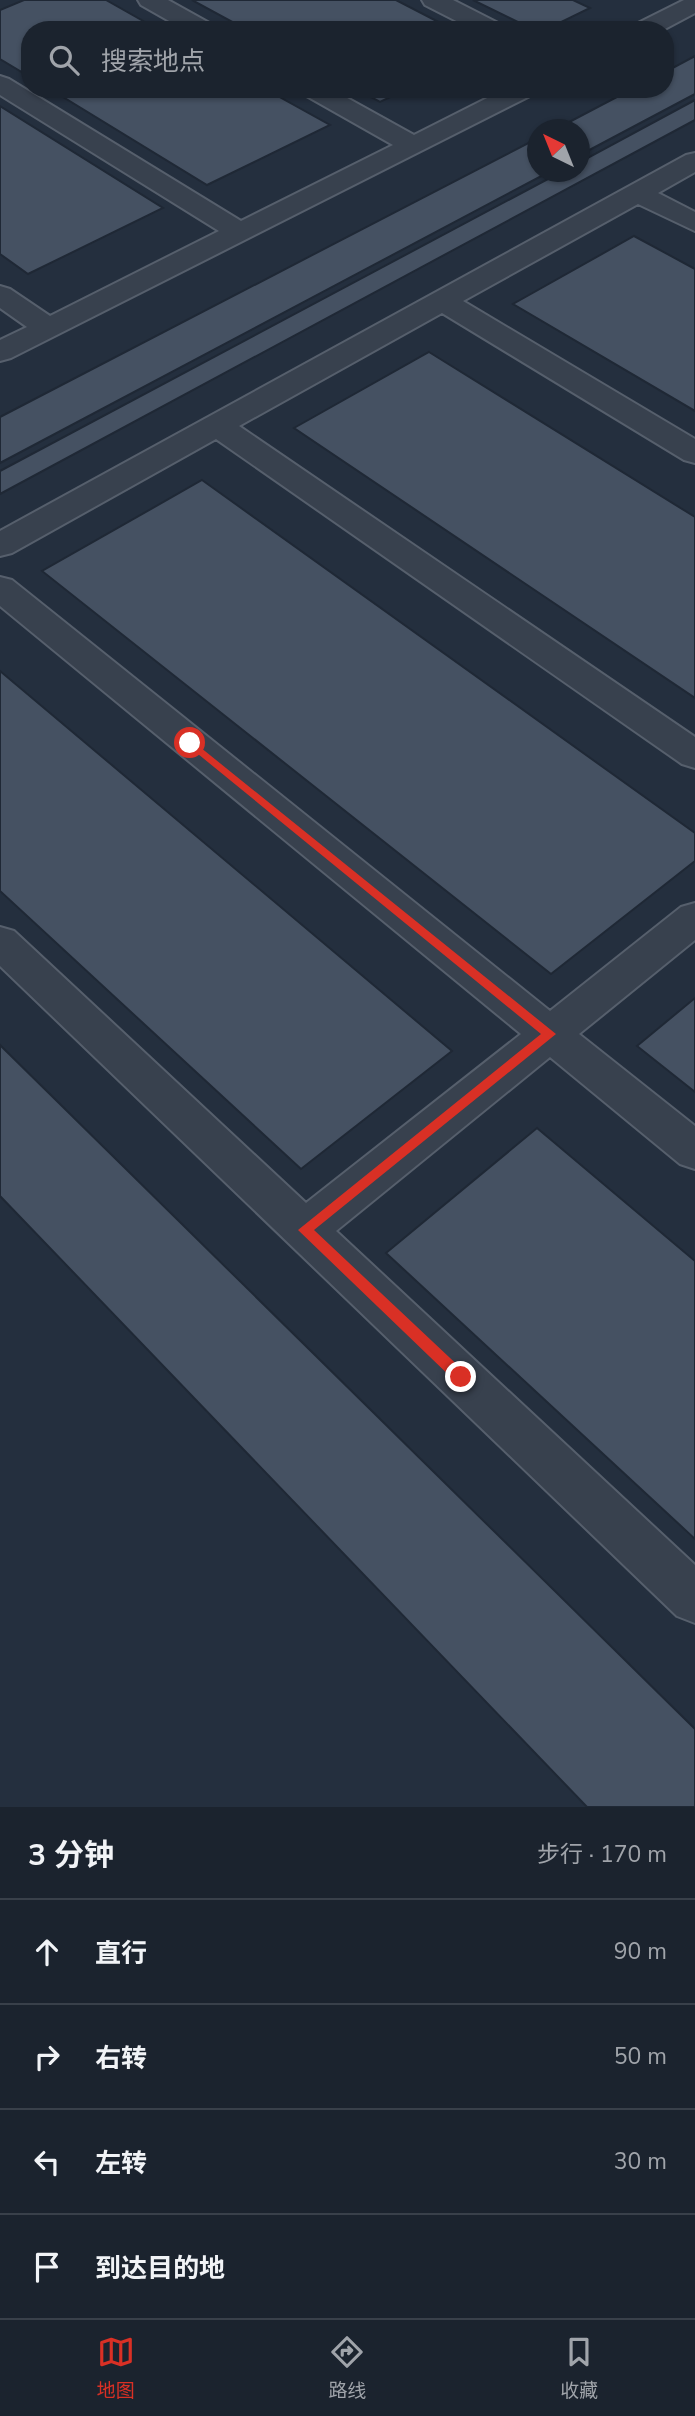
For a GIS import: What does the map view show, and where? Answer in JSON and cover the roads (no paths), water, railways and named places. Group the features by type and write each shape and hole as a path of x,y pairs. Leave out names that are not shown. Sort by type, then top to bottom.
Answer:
{"street":[{"path":"150,0 188,21"},
{"path":"434,0 475,21"},
{"path":"661,21 695,4"},
{"path":"0,84 21,97"},
{"path":"23,98 240,232"},
{"path":"328,98 413,145"},
{"path":"0,352 507,98"},
{"path":"0,545 695,161"},
{"path":"638,193 695,223"},
{"path":"0,295 48,328"},
{"path":"442,301 695,453"},
{"path":"217,425 695,755"},
{"path":"0,588 695,1151"},
{"path":"305,1230 695,918"},
{"path":"0,942 695,1598"}]}
